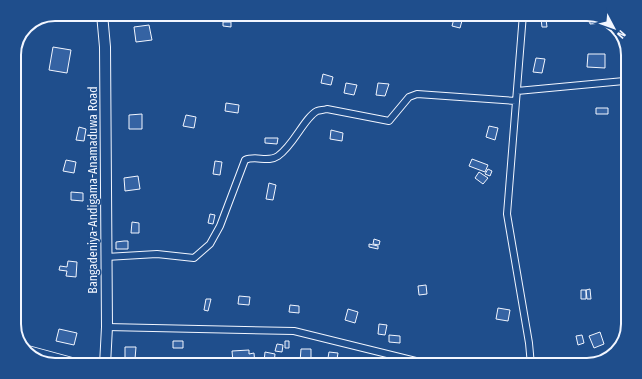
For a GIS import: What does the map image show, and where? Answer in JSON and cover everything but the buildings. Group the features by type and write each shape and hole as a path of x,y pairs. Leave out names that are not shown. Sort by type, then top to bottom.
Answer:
{"main road":[{"name":"Bangadeniya-Andigama-Anamaduwa Road","path":"103,21 105,47 107,327 105,358"}],"street":[{"path":"522,21 507,214 530,358"},
{"path":"517,91 621,81"},
{"path":"106,257 157,254 194,258 210,244 220,226 245,160 251,158 270,160 278,156 289,147 310,117 318,110 327,109 389,121 409,97 417,94 516,101"},
{"path":"107,327 294,331 404,358"},
{"path":"35,351 62,358"}]}
